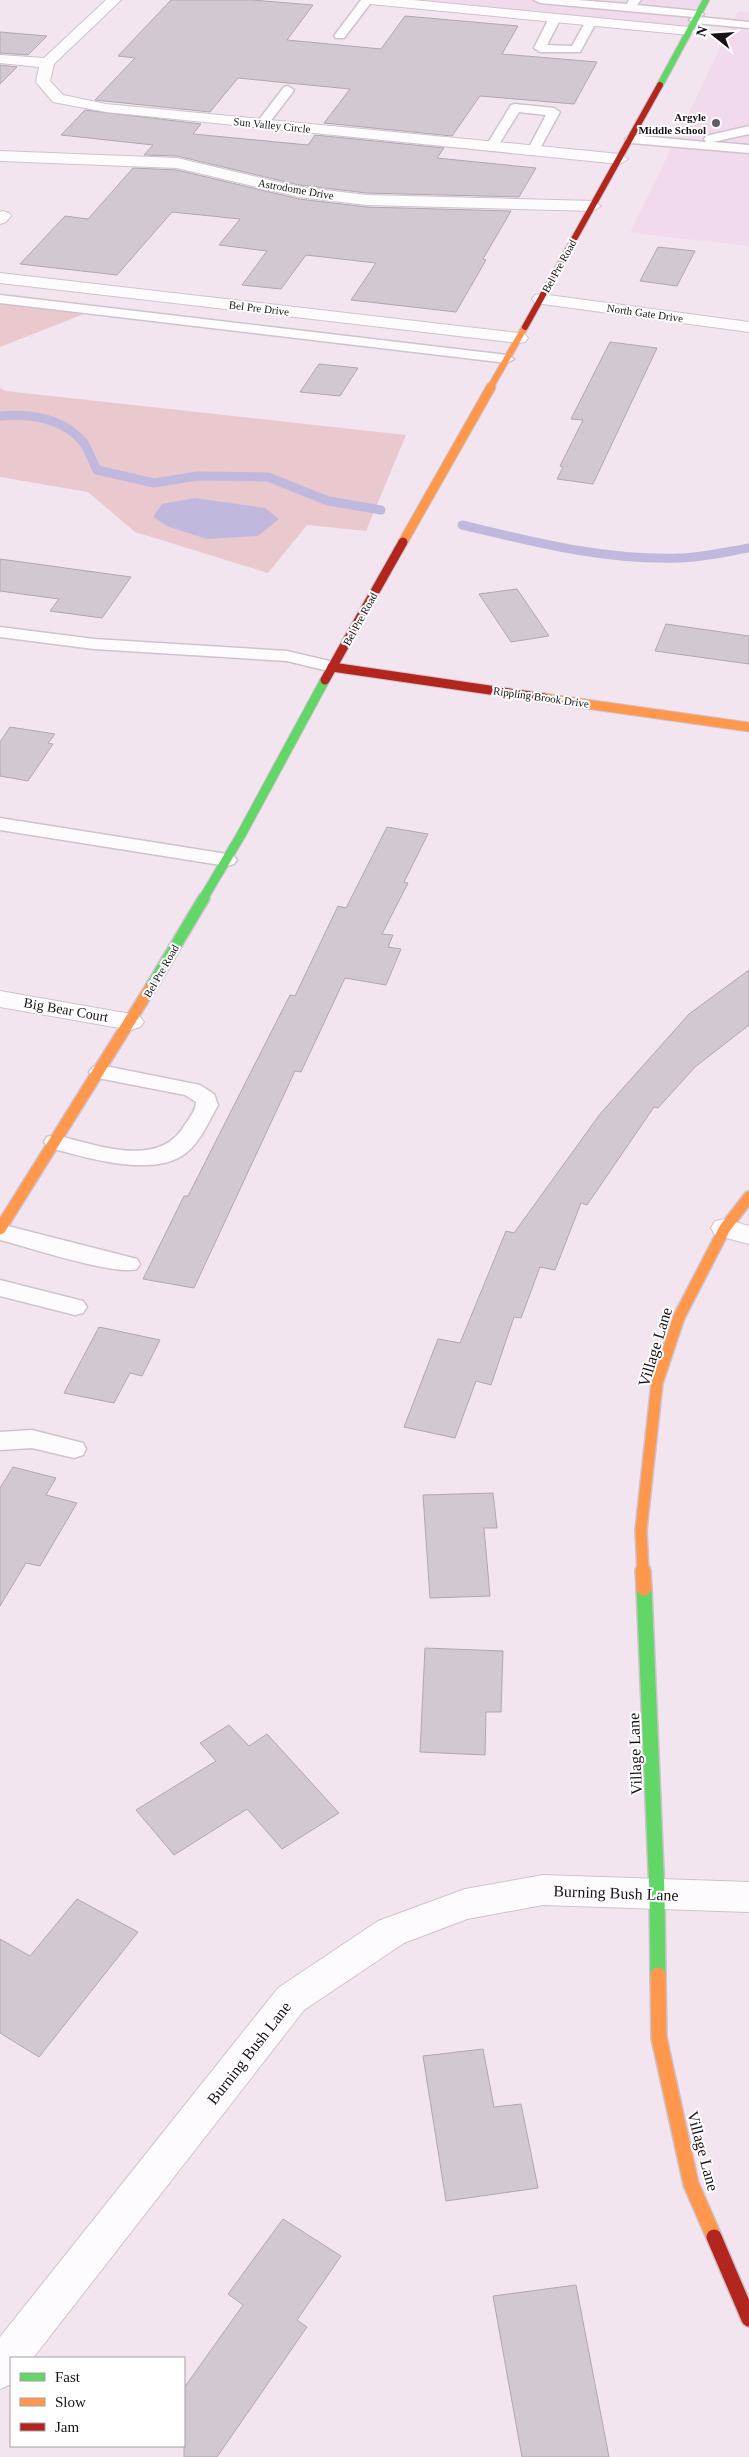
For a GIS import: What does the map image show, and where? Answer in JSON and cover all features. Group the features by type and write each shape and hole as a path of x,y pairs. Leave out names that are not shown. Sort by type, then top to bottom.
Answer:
{"main road":[{"name":"Bel Pre Road","path":"0,1230 131,1022 226,860 332,667 620,159 706,0"},
{"name":"Rippling Brook Drive","path":"332,667 749,727"},
{"name":"Village Lane","path":"749,1197 737,1232 679,1317 658,1383 642,1530 657,1894 659,2038 692,2184 749,2319"}],"street":[{"path":"0,59 47,63 114,0"},
{"path":"368,0 591,21 694,22"},
{"name":"Sun Valley Circle","path":"47,63 43,82 58,99 106,108 620,159"},
{"name":"Astrodome Drive","path":"0,156 178,163 299,192 367,200 593,206"},
{"name":"Bel Pre Drive","path":"0,278 519,338"},
{"name":"North Gate Drive","path":"541,299 749,327"},
{"name":"Big Bear Court","path":"0,999 131,1022"},
{"name":"Burning Bush Lane","path":"10,2357 291,1998 391,1932 465,1904 543,1890 749,1897"},
{"name":"Burning Bush Lane","path":"0,2370 10,2357"}],"lane":[{"path":"340,36 368,0"},
{"path":"540,0 632,4 694,22 749,25"},
{"path":"555,18 540,48 576,50 591,21"},
{"path":"262,124 288,90"},
{"path":"492,146 515,108 554,112 533,151"},
{"path":"689,144 749,130"},
{"path":"749,136 749,142"},
{"path":"631,139 749,149"},
{"path":"0,299 507,359"},
{"path":"0,632 94,644 287,656 332,667"},
{"path":"0,824 226,860"},
{"path":"55,1142 126,1156 144,1157 164,1154 177,1150 207,1105 206,1098 192,1090 100,1072"},
{"path":"0,1230 97,1258 129,1264"},
{"path":"0,1288 76,1307"},
{"path":"0,1441 32,1439 74,1449"}],"shaded area":[{"path":"370,0 706,0 689,31"},
{"name":"Argyle Middle School","path":"738,11 749,12 749,246 630,233"},
{"path":"0,302 89,312 0,347"},
{"path":"0,388 6,391 406,435 366,531 307,525 268,573 135,532 88,492 0,477"},
{"path":"195,498 265,508 279,519 258,536 207,539 169,527 153,517 162,504"}],"building":[{"path":"171,0 252,0 313,5 287,40 381,49 405,16 518,26 502,54 597,62 574,104 480,96 452,136 324,123 350,89 238,78 210,112 95,100 135,58 118,56"},
{"path":"0,32 47,36 28,55 0,53"},
{"path":"0,65 17,67 0,84"},
{"path":"85,110 201,124 193,134 308,145 315,135 444,148 437,158 536,168 519,197 367,193 299,185 177,156 144,155 153,145 61,135"},
{"path":"133,168 177,170 299,199 367,207 511,211 483,259 486,260 456,312 351,300 376,263 306,255 281,289 242,285 267,251 219,245 240,219 172,212 117,275 20,264 65,216 88,219"},
{"path":"658,247 695,251 677,286 640,281"},
{"path":"610,342 657,348 593,484 557,479 563,467 560,466 583,420 571,419"},
{"path":"319,364 358,368 340,396 300,392"},
{"path":"0,559 131,577 102,618 50,611 59,599 0,591"},
{"path":"517,589 549,636 511,642 479,594"},
{"path":"666,624 749,636 749,664 655,651"},
{"path":"10,727 55,734 48,743 53,744 28,781 0,776 0,742"},
{"path":"387,827 428,834 404,882 408,883 382,934 393,935 388,947 401,949 386,985 345,978 301,1072 295,1071 194,1288 143,1279 184,1196 188,1196 290,995 295,996 338,906 346,908"},
{"path":"749,970 749,1025 695,1067 658,1108 654,1107 587,1205 581,1203 555,1270 540,1267 521,1318 514,1317 491,1385 476,1381 455,1438 404,1427 438,1339 460,1343 506,1231 514,1233 600,1114 689,1014"},
{"path":"99,1327 160,1340 142,1376 130,1373 114,1403 64,1393"},
{"path":"13,1467 56,1478 46,1495 77,1503 40,1566 26,1563 0,1606 0,1488"},
{"path":"493,1493 497,1528 484,1528 490,1596 430,1598 423,1495"},
{"path":"425,1648 503,1651 501,1712 486,1712 485,1755 420,1752"},
{"path":"229,1725 249,1746 267,1734 339,1813 282,1849 247,1809 174,1855 136,1810 216,1761 200,1743"},
{"path":"77,1899 138,1932 39,2057 0,2033 0,1939 30,1956"},
{"path":"483,2049 494,2107 521,2104 538,2188 446,2201 423,2056"},
{"path":"283,2219 341,2256 297,2320 307,2327 217,2457 184,2457 185,2387 243,2305 228,2294"},
{"path":"576,2285 609,2457 522,2457 493,2296"}],"waterway":[{"path":"0,416 22,415 45,419 66,427 83,442 97,470 154,483 198,476 268,477 328,501 381,510"},
{"path":"462,525 570,549 625,556 681,558 749,548"}],"traffic: fast":[{"path":"660,85 706,0"},
{"path":"151,987 241,835 325,680"},
{"path":"644,1588 657,1894 658,1975"}],"traffic: slow":[{"path":"403,542 525,327"},
{"path":"544,698 749,727"},
{"path":"0,1229 151,987"},
{"path":"644,1588 641,1530 657,1383 679,1317 725,1228 749,1197"},
{"path":"658,1975 659,2038 691,2184 714,2237"}],"traffic: jam":[{"path":"525,327 660,85"},
{"path":"325,680 403,542"},
{"path":"332,667 544,698"},
{"path":"714,2237 749,2319"}],"place":[{"name":"Argyle Middle School","path":"716,123"}]}
